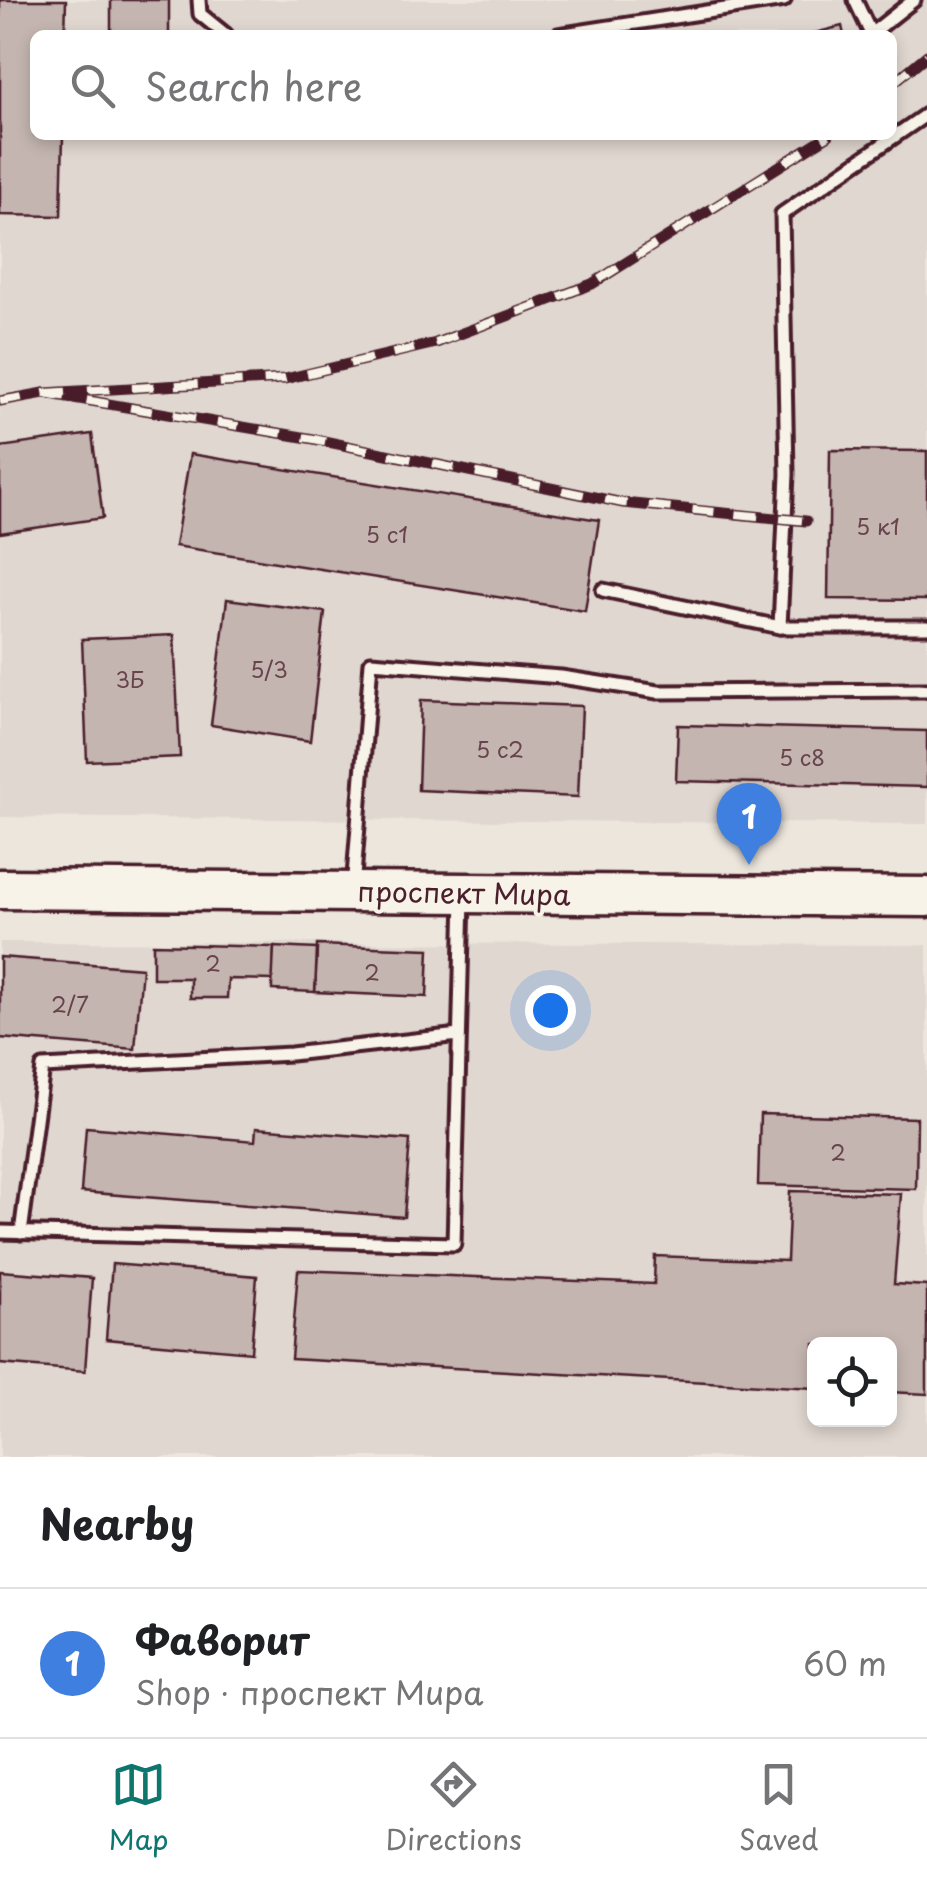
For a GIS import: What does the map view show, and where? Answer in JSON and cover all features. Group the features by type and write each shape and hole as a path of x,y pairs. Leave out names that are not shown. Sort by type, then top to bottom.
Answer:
{"main road":[{"name":"проспект Мира","path":"0,889 927,898"}],"lane":[{"path":"199,0 200,14 220,30"},
{"path":"590,30 784,0"},
{"path":"854,0 869,30"},
{"path":"876,30 914,0"},
{"path":"897,135 927,114"},
{"path":"780,627 786,474 782,214 889,140"},
{"path":"603,590 780,627 927,627"},
{"path":"352,891 371,662 562,677 658,692 927,690"},
{"path":"0,1232 454,1244 463,892"},
{"path":"21,1233 43,1067 290,1054 459,1036"}],"shaded area":[{"path":"0,0 927,0 927,824 0,817"},
{"path":"0,942 927,945 927,1457 0,1457"}],"building":[{"path":"0,0 66,0 65,30 30,30 30,140 63,140 61,216 0,215"},
{"path":"111,0 169,0 169,30 111,30"},
{"path":"92,434 103,518 0,533 0,447"},
{"path":"830,450 927,451 927,600 828,599"},
{"path":"190,454 599,520 585,611 175,546"},
{"path":"227,599 325,612 310,741 211,725"},
{"path":"174,635 180,757 87,761 82,639"},
{"path":"421,700 582,706 578,797 418,790"},
{"path":"678,725 927,731 927,787 676,781"},
{"path":"153,944 274,947 273,980 228,979 227,998 190,998 190,978 153,978"},
{"path":"317,945 429,949 427,997 315,992"},
{"path":"274,947 317,949 315,992 272,990"},
{"path":"0,957 142,968 135,1049 0,1038"},
{"path":"760,1114 917,1118 916,1189 758,1185"},
{"path":"86,1127 255,1141 256,1128 410,1140 404,1217 81,1192"},
{"path":"790,1191 901,1194 894,1284 927,1286 927,1394 897,1392 897,1337 807,1337 807,1388 291,1359 298,1270 654,1284 655,1256 787,1261"},
{"path":"112,1264 257,1276 251,1352 106,1339"},
{"path":"0,1271 92,1278 85,1371 0,1364"}],"railway":[{"path":"897,80 927,55"},
{"path":"44,393 285,379 436,343 592,284 821,140"},
{"path":"0,401 44,393 314,439 623,503 806,521"}],"place":[{"name":"Фаворит","path":"749,865"}]}
